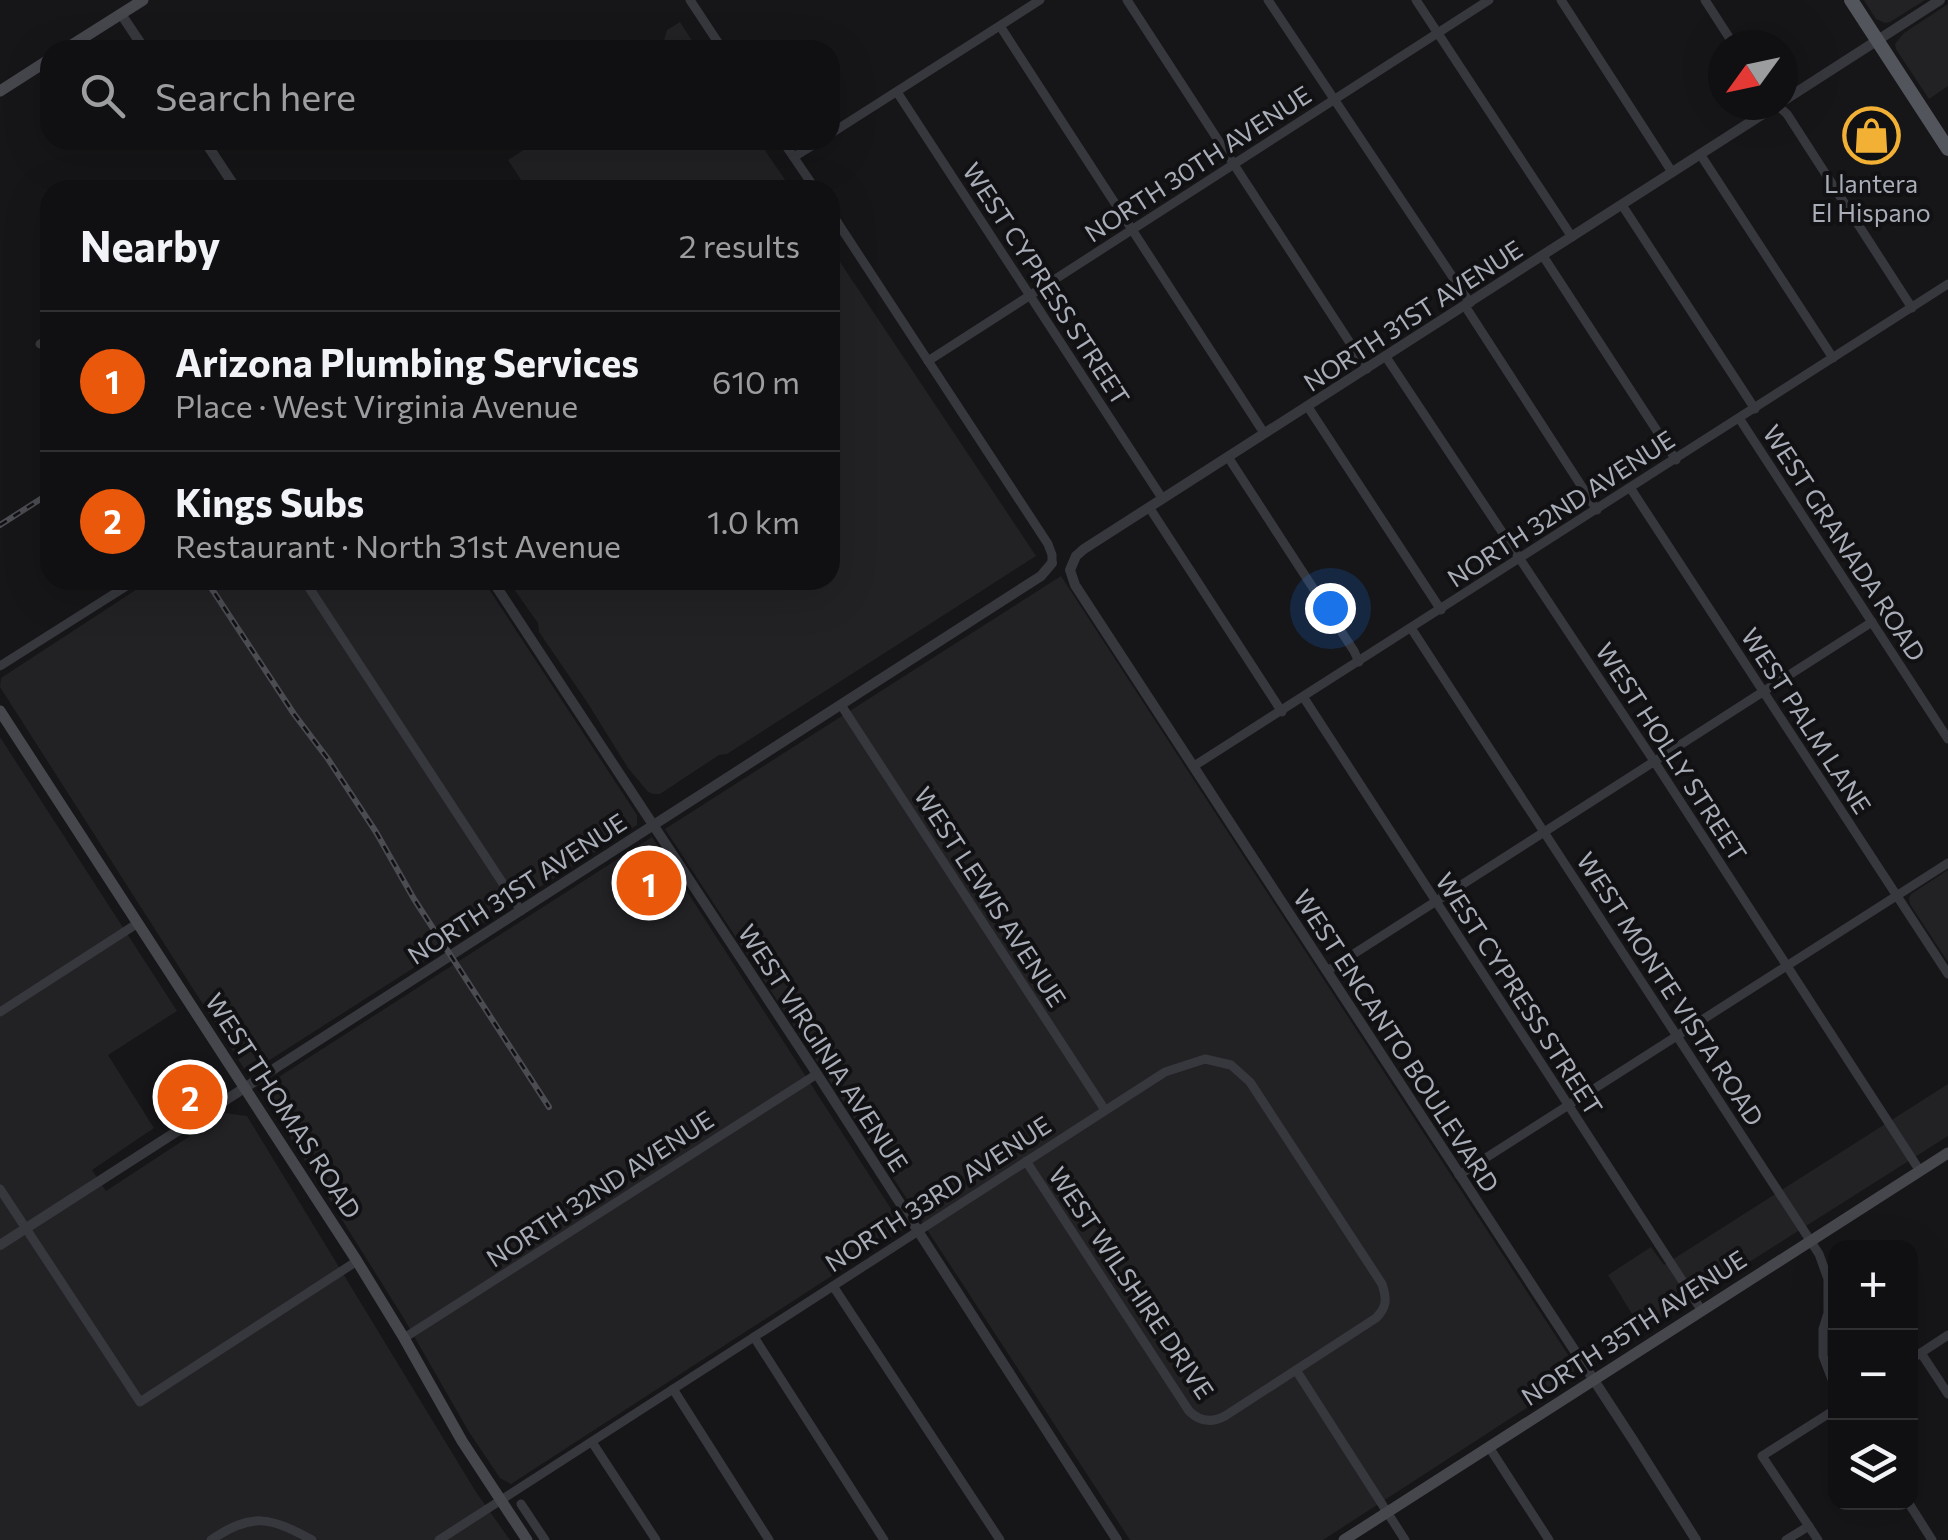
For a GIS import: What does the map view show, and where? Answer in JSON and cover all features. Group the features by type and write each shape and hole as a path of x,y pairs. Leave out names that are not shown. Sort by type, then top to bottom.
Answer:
{"main road":[{"path":"80,40 142,0"},
{"path":"1851,0 1948,149"},
{"path":"0,91 40,65"},
{"name":"WEST THOMAS ROAD","path":"0,711 4,728 138,923 357,1261 450,1421 523,1535"},
{"name":"NORTH 35TH AVENUE","path":"1344,1540 1948,1153"}],"street":[{"path":"690,0 716,40"},
{"path":"840,128 1040,0"},
{"path":"1127,0 1367,369"},
{"path":"1268,0 1597,510"},
{"path":"1416,0 1572,238"},
{"name":"NORTH 30TH AVENUE","path":"928,361 1489,0"},
{"path":"1561,0 1672,172"},
{"path":"1705,0 1724,30"},
{"name":"NORTH 31ST AVENUE","path":"1798,91 1940,0"},
{"path":"121,14 138,40"},
{"path":"1000,26 1264,433"},
{"name":"WEST CYPRESS STREET","path":"897,92 1162,498"},
{"name":"NORTH 31ST AVENUE","path":"1072,562 1080,552 1162,498 1754,120"},
{"path":"1790,120 1912,308"},
{"path":"210,150 230,180"},
{"path":"789,150 809,180"},
{"path":"794,157 805,150"},
{"path":"1700,154 1833,358"},
{"name":"WEST GRANADA ROAD","path":"1622,205 1755,408"},
{"path":"840,226 1048,544 1052,563"},
{"path":"1544,256 1676,460"},
{"name":"NORTH 32ND AVENUE","path":"1194,766 1948,284"},
{"name":"WEST HOLLY STREET","path":"1386,357 1920,1171"},
{"path":"1308,407 1441,610"},
{"name":"WEST GRANADA ROAD","path":"1739,418 1948,739"},
{"path":"1228,456 1359,662"},
{"name":"WEST PALM LANE","path":"1631,489 1948,974"},
{"path":"1149,507 1282,712"},
{"name":"WEST ENCANTO BOULEVARD","path":"1072,562 1070,574 1075,585 1696,1540"},
{"name":"NORTH 31ST AVENUE","path":"0,1245 1041,576 1052,563"},
{"path":"0,666 120,590"},
{"path":"311,590 521,910"},
{"name":"WEST VIRGINIA AVENUE","path":"499,590 1117,1540"},
{"path":"1327,971 1872,622"},
{"name":"WEST MONTE VISTA ROAD","path":"1412,628 1811,1241 1828,1279 1823,1356 1828,1369"},
{"name":"WEST CYPRESS STREET","path":"1304,698 1702,1311"},
{"name":"WEST LEWIS AVENUE","path":"842,705 1105,1110"},
{"path":"1459,1175 1948,863"},
{"path":"0,1012 138,923"},
{"name":"NORTH 33RD AVENUE","path":"440,1540 1164,1072 1204,1059 1232,1065 1256,1091 1382,1284 1386,1296 1384,1310 1376,1318 1296,1370"},
{"name":"NORTH 32ND AVENUE","path":"404,1338 817,1074"},
{"name":"WEST WILSHIRE DRIVE","path":"1026,1161 1197,1418 1206,1421 1226,1416 1296,1370"},
{"path":"0,1190 140,1402 357,1261"},
{"path":"833,1286 1000,1540"},
{"path":"1918,1355 1948,1335"},
{"path":"754,1337 884,1540"},
{"path":"1921,1353 1948,1394"},
{"path":"1296,1370 1404,1540"},
{"path":"673,1390 768,1540"},
{"path":"1818,1540 1762,1456 1828,1414"},
{"path":"592,1442 656,1540"},
{"path":"1489,1447 1549,1540"},
{"path":"521,1504 545,1540"},
{"path":"1913,1510 1932,1540"},
{"path":"211,1540 234,1525 266,1521 291,1528 312,1540"},
{"name":"WEST THOMAS ROAD","path":"523,1535 533,1522"},
{"path":"1786,1540 1809,1526"}],"shaded area":[{"path":"1864,0 1925,0 1885,23 1876,19"},
{"path":"1948,4 1948,86 1929,99 1895,44 1904,33"},
{"path":"680,22 692,40 664,40 667,30"},
{"path":"524,150 765,150 785,180 521,180 508,160"},
{"path":"840,262 1036,556 660,794 648,792 628,768 539,632 538,623 515,590 840,590"},
{"path":"1061,576 1574,1364 1574,1377 1323,1540 1130,1540 665,829"},
{"path":"136,590 490,590 637,815 637,825 254,1070 245,1070 0,687 1,678"},
{"path":"0,737 177,1011 108,1055 154,1128 92,1170 106,1191 225,1113 247,1116 476,1492 510,1540 0,1540"},
{"path":"652,837 904,1229 511,1484 500,1478 469,1432 403,1317 260,1089"},
{"path":"1948,870 1948,962 1909,898"},
{"path":"1948,1084 1948,1136 1642,1330 1608,1275 1651,1247 1664,1265"}],"railway":[{"path":"0,525 40,499"},
{"path":"213,590 376,832 414,899 549,1107"}],"place":[{"name":"Llantera El Hispano","path":"1871,135"},
{"name":"Arizona Plumbing Services","path":"649,883"},
{"name":"Kings Subs","path":"190,1097"}]}
